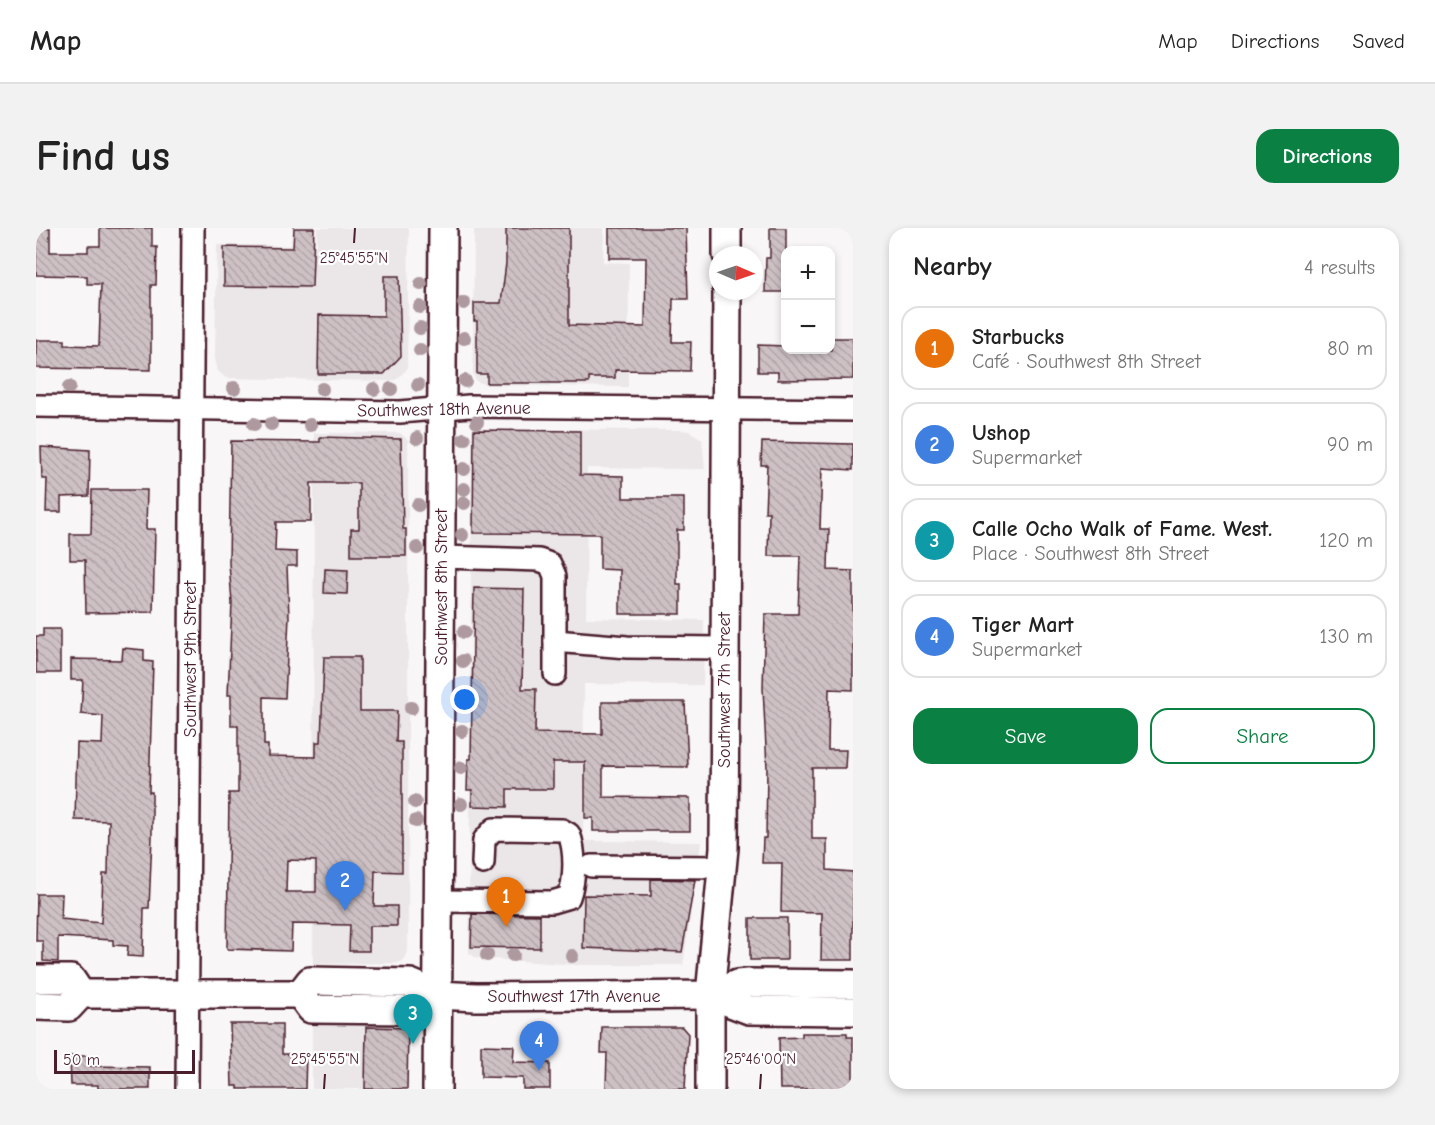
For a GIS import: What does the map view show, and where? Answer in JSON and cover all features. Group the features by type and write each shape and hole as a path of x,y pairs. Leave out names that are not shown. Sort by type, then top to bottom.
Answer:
{"main road":[{"name":"Southwest 8th Street","path":"437,1089 443,228"},
{"path":"727,246 728,228"},
{"name":"Southwest 7th Street","path":"710,1089 710,995 722,867 727,300"},
{"path":"36,979 71,979 81,994"},
{"name":"Southwest 17th Avenue","path":"36,1006 69,1007 81,994 300,994 309,981 410,983 438,995 710,995 749,1010 853,1011"},
{"name":"Southwest 17th Avenue","path":"710,995 737,984 748,983 853,984"}],"street":[{"name":"Southwest 9th Street","path":"187,1089 193,228"},
{"name":"Southwest 18th Avenue","path":"36,406 400,412 442,407 853,410"},
{"path":"441,557 538,560 550,564 555,576 555,674"},
{"path":"555,641 627,646 724,648"},
{"path":"438,901 552,902 569,897 572,890 573,843 569,834 562,830 494,828 484,840 483,863"},
{"path":"591,866 722,867"}],"shaded area":[{"path":"317,228 409,228 407,369 397,379 390,381 226,378 217,370 215,358 217,245 317,246"},
{"path":"474,228 604,228 603,262 629,263 628,387 487,385 476,381 473,374"},
{"path":"472,429 680,430 689,431 702,439 705,469 587,468 586,618 704,620 703,685 584,684 583,841 701,842 683,965 578,965 477,958 469,953"},
{"path":"314,433 400,433 408,440 408,949 403,961 397,963 313,964"},
{"path":"312,1024 401,1025 406,1028 409,1038 408,1089 312,1089"}],"building":[{"path":"36,228 50,228 50,252 88,252 88,246 100,246 100,228 152,228 152,247 157,247 156,285 151,285 151,370 36,368 36,340 65,340 65,345 99,346 101,284 87,284 87,276 36,275"},
{"path":"294,228 314,228 312,287 224,286 224,247 293,248"},
{"path":"506,228 569,228 569,325 645,327 646,258 609,258 609,228 686,228 688,299 673,299 672,342 691,342 690,371 615,370 615,378 589,378 589,383 487,383 487,374 477,374 477,321 474,321 474,303 501,303 506,263"},
{"path":"770,228 786,228 786,246 781,246 781,292 765,292 766,258 770,258"},
{"path":"384,276 399,276 401,356 384,374 318,374 319,315 384,316"},
{"path":"835,338 853,338 853,379 778,380 778,372 758,372 758,345 781,346 781,354 835,354"},
{"path":"474,430 580,431 580,475 623,476 623,498 684,498 684,530 677,530 677,584 681,584 681,614 620,614 620,570 600,569 600,534 473,533"},
{"path":"320,437 401,439 403,529 406,529 406,556 351,556 351,529 359,529 359,483 311,483 311,522 276,522 275,551 297,552 297,566 287,566 289,617 285,698 264,697 264,745 268,745 268,756 316,757 316,742 321,742 324,657 360,657 360,711 397,711 396,742 402,742 402,872 375,871 374,906 397,906 397,926 369,926 369,951 349,951 350,925 292,924 291,951 227,949 229,793 238,793 238,726 231,726 231,695 228,695 232,603 229,563 231,441 320,442","holes":["287,860 316,861 316,892 286,892"]},
{"path":"762,442 853,444 853,470 822,468 820,529 829,529 828,570 853,571 853,690 829,689 828,750 846,750 845,768 812,768 812,839 827,839 827,870 853,872 853,960 821,960 822,913 781,912 782,863 762,863 763,838 766,838 767,768 763,688 765,614 798,614 800,556 768,556 769,512 765,512 767,465 761,465"},
{"path":"41,447 90,450 89,496 61,497 61,512 46,512 47,479 42,479"},
{"path":"92,490 147,490 146,529 155,529 153,612 86,613 85,560 70,560 70,534 91,534"},
{"path":"325,569 348,570 347,594 324,593"},
{"path":"474,588 524,589 522,689 536,689 535,733 602,734 602,702 685,702 688,767 603,766 603,797 690,798 690,831 593,831 593,818 585,818 585,762 553,762 553,789 507,789 507,807 472,806 472,790 467,790 468,759 471,759"},
{"path":"43,629 60,629 60,673 36,673 36,636 43,636"},
{"path":"123,648 144,650 144,661 153,662 149,792 152,792 152,837 149,908 144,908 143,957 127,956 128,946 113,945 113,940 58,937 58,962 43,961 43,941 36,941 37,894 62,894 61,919 101,923 103,874 108,874 109,821 75,820 77,743 102,744 103,716 81,714 83,680 71,680 71,659 122,660"},
{"path":"651,879 695,880 682,952 583,948 584,895 651,896"},
{"path":"472,914 540,915 540,948 471,947"},
{"path":"750,918 787,918 787,960 750,960"},
{"path":"230,1024 282,1024 282,1054 306,1054 305,1089 238,1089 238,1086 232,1086"},
{"path":"366,1027 408,1028 407,1089 365,1089"},
{"path":"602,1027 682,1027 688,1034 685,1089 606,1089 607,1053 601,1053"},
{"path":"802,1033 847,1033 847,1037 853,1037 853,1089 780,1089 779,1038 802,1037"},
{"path":"481,1045 514,1046 513,1062 550,1063 550,1089 523,1089 523,1078 481,1077"},
{"path":"70,1056 89,1056 89,1066 150,1067 150,1089 98,1089 98,1085 71,1085"}],"place":[{"name":"Ushop","path":"345,911"},
{"name":"Starbucks","path":"506,927"},
{"name":"Calle Ocho Walk of Fame. West.","path":"413,1044"},
{"name":"Tiger Mart","path":"539,1071"}]}
